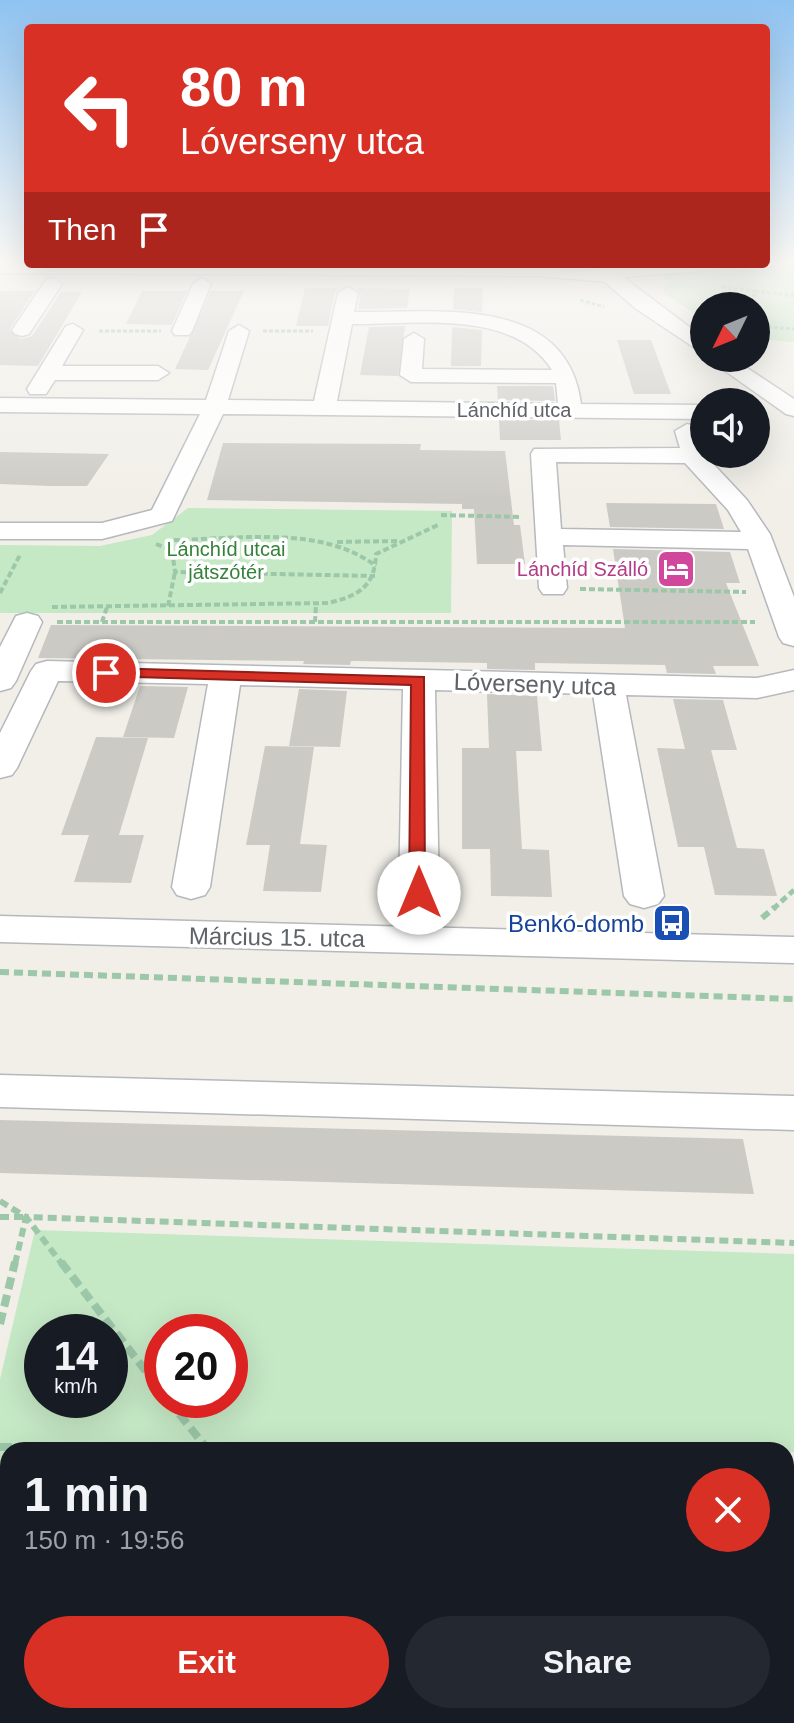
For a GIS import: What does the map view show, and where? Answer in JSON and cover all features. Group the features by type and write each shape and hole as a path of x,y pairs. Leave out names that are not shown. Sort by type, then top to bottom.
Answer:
{"street":[{"path":"28,405 67,340"},
{"path":"0,531 101,534 134,528 163,515 215,407 236,340"},
{"path":"340,340 326,399 445,393"},
{"path":"414,340 411,375 565,377"},
{"path":"530,340 555,359 565,377 570,410"},
{"path":"739,372 794,409"},
{"path":"48,373 158,373"},
{"name":"Lánchíd utca","path":"0,405 215,407 326,399 690,412"},
{"path":"770,411 794,409"},
{"path":"553,588 543,454 690,456"},
{"path":"705,468 738,506 758,541 791,629"},
{"path":"548,527 758,541"},
{"path":"0,681 38,614"},
{"name":"Lóverseny utca","path":"0,768 47,671 757,688 793,681"},
{"path":"191,887 225,676"},
{"path":"419,680 419,893"},
{"path":"608,686 644,896"},
{"name":"Március 15. utca","path":"0,929 794,950"},
{"path":"0,1091 794,1113"}],"path":[{"path":"441,515 548,527"},
{"path":"38,614 107,607 316,605 346,599 366,589 375,576 376,554 440,524"},
{"path":"168,607 175,572 172,550 145,540 404,541"},
{"path":"329,542 366,555 376,567"},
{"path":"0,593 23,548"},
{"path":"175,572 375,576"},
{"path":"553,588 778,593"},
{"path":"315,622 316,605"},
{"path":"102,622 107,607"},
{"path":"38,614 102,622 791,629"},
{"path":"758,921 794,890"},
{"path":"0,972 794,999"},
{"path":"0,1201 26,1217 144,1369"},
{"path":"0,1217 794,1243"},
{"path":"0,1324 26,1217"},
{"path":"182,1418 201,1442"}],"green space":[{"name":"Lánchíd utcai játszótér","path":"188,508 452,511 451,613 0,613 0,545 100,546 152,535"},
{"path":"35,1230 794,1254 794,1442 0,1442 0,1379"}],"building":[{"path":"0,340 53,340 38,366 0,365"},
{"path":"188,340 221,340 208,370 175,369"},
{"path":"366,340 403,340 398,376 360,375"},
{"path":"452,340 482,340 481,366 451,366"},
{"path":"617,340 651,340 671,394 634,394"},
{"path":"497,386 553,386 555,401 498,400"},
{"path":"499,420 559,420 561,440 500,440"},
{"path":"223,443 421,444 420,450 505,451 514,525 520,525 525,564 477,564 474,509 462,509 462,504 207,500"},
{"path":"0,452 109,454 87,486 51,486 0,484"},
{"path":"606,503 716,504 724,529 610,527"},
{"path":"613,549 730,552 740,583 726,583 759,666 713,666 716,674 667,673 665,665 535,663 535,670 487,669 487,663 351,661 350,665 303,664 304,661 38,658 51,625 625,628"},
{"path":"140,686 188,687 174,738 123,737"},
{"path":"299,689 347,691 340,747 289,746"},
{"path":"487,694 537,696 542,751 516,751 522,849 549,850 552,897 491,896 490,849 462,849 462,748 489,748"},
{"path":"673,699 723,700 737,750 711,750 737,848 764,849 777,896 715,895 704,847 678,847 657,748 685,749"},
{"path":"96,737 148,738 119,835 144,835 131,883 74,882 89,835 61,835"},
{"path":"265,746 314,747 300,844 327,845 321,892 263,891 270,845 246,845"},
{"path":"0,1120 743,1139 754,1194 0,1173"}],"place":[{"name":"Lánchíd Szálló","path":"676,569"},
{"name":"Benkó-domb","path":"672,923"}],"route":[{"path":"106,673 419,680 419,893"}]}
